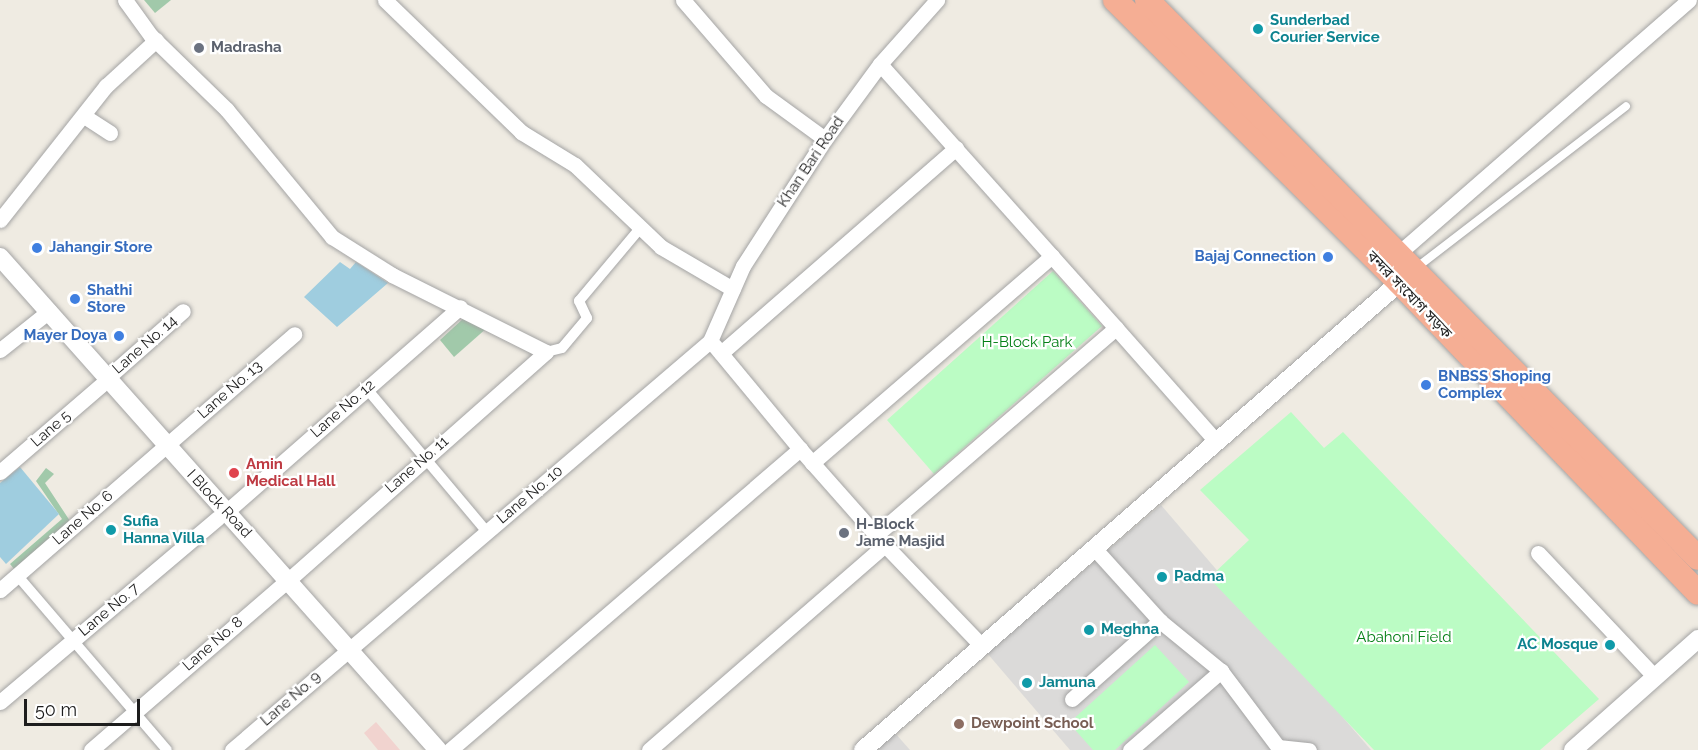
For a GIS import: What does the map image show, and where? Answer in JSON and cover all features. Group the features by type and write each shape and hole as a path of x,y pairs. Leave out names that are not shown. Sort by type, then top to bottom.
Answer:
{"highway":[{"name":"বন্দর সংযোগ সড়ক","path":"1115,0 1400,267 1698,558"},
{"name":"বন্দর সংযোগ সড়ক","path":"1147,0 1400,267 1698,593"}],"street":[{"path":"125,0 156,40 227,110 332,237 392,275 546,352 562,348 587,318 579,301 641,227"},
{"path":"385,0 521,132 575,165 662,247 733,289"},
{"path":"683,0 766,96 825,139"},
{"name":"Khan Bari Road","path":"710,341 733,289 825,139 880,64 937,0"},
{"path":"863,750 1216,441 1689,0"},
{"path":"0,220 106,86 156,40"},
{"path":"880,64 1216,441"},
{"path":"84,116 110,133"},
{"path":"721,353 956,148"},
{"path":"812,463 1052,256"},
{"name":"I Block Road","path":"0,257 162,450 438,750"},
{"name":"I Block Road","path":"0,268 46,314"},
{"name":"Lane No. 12","path":"222,515 460,307"},
{"name":"Lane No. 14","path":"104,382 183,311"},
{"path":"0,350 46,314"},
{"path":"649,750 1116,328"},
{"name":"Lane No. 13","path":"162,450 294,334"},
{"path":"710,341 812,463 881,540 982,646"},
{"name":"Lane No. 10","path":"346,652 710,341"},
{"name":"Lane No. 11","path":"285,582 546,352"},
{"name":"Lane 5","path":"0,472 104,382"},
{"path":"367,389 424,460 487,532"},
{"path":"450,750 800,449"},
{"name":"Lane No. 6","path":"0,590 162,450"},
{"name":"Lane No. 7","path":"0,702 222,515"},
{"path":"1094,548 1160,621 1221,671 1278,747 1309,750"},
{"path":"1538,553 1656,677"},
{"path":"17,575 133,714 167,750"},
{"name":"Lane No. 8","path":"91,750 285,582"},
{"path":"1072,699 1160,621"},
{"path":"1573,750 1698,639"},
{"name":"I Block Road","path":"346,652 424,750"},
{"name":"Lane No. 9","path":"232,750 346,652"},
{"path":"1130,750 1221,671"}],"lane":[{"path":"1400,267 1626,106"}],"shaded area":[{"path":"1161,505 1371,750 1070,750 987,653"},
{"path":"376,722 400,750 378,750 364,733"},
{"path":"895,733 910,750 876,750"}],"green space":[{"path":"144,0 171,0 155,13"},
{"name":"H-Block Park","path":"1053,271 1102,326 934,474 887,420"},
{"path":"466,316 488,327 454,357 440,340"},
{"name":"Abahoni Field","path":"1291,412 1324,448 1343,432 1599,699 1540,750 1374,750 1209,578 1249,540 1200,490"},
{"path":"46,468 54,474 45,483 70,521 15,570 10,564 62,519 36,481"},
{"path":"1155,645 1189,682 1115,750 1093,750 1069,723"}],"water":[{"path":"340,262 350,269 356,262 388,283 337,327 304,297"},
{"path":"20,467 59,514 6,564 0,557 0,483"}],"place":[{"name":"Sunderbad Courier Service","path":"1258,29"},
{"name":"Madrasha","path":"199,48"},
{"name":"Jahangir Store","path":"37,248"},
{"name":"Bajaj Connection","path":"1328,257"},
{"name":"Shathi Store","path":"75,299"},
{"name":"Mayer Doya","path":"119,336"},
{"name":"BNBSS Shoping Complex","path":"1426,385"},
{"name":"Amin Medical Hall","path":"234,473"},
{"name":"Sufia Hanna Villa","path":"111,530"},
{"name":"H-Block Jame Masjid","path":"844,533"},
{"name":"Padma","path":"1162,577"},
{"name":"Meghna","path":"1089,630"},
{"name":"AC Mosque","path":"1610,645"},
{"name":"Jamuna","path":"1027,683"},
{"name":"Dewpoint School","path":"959,724"}]}
